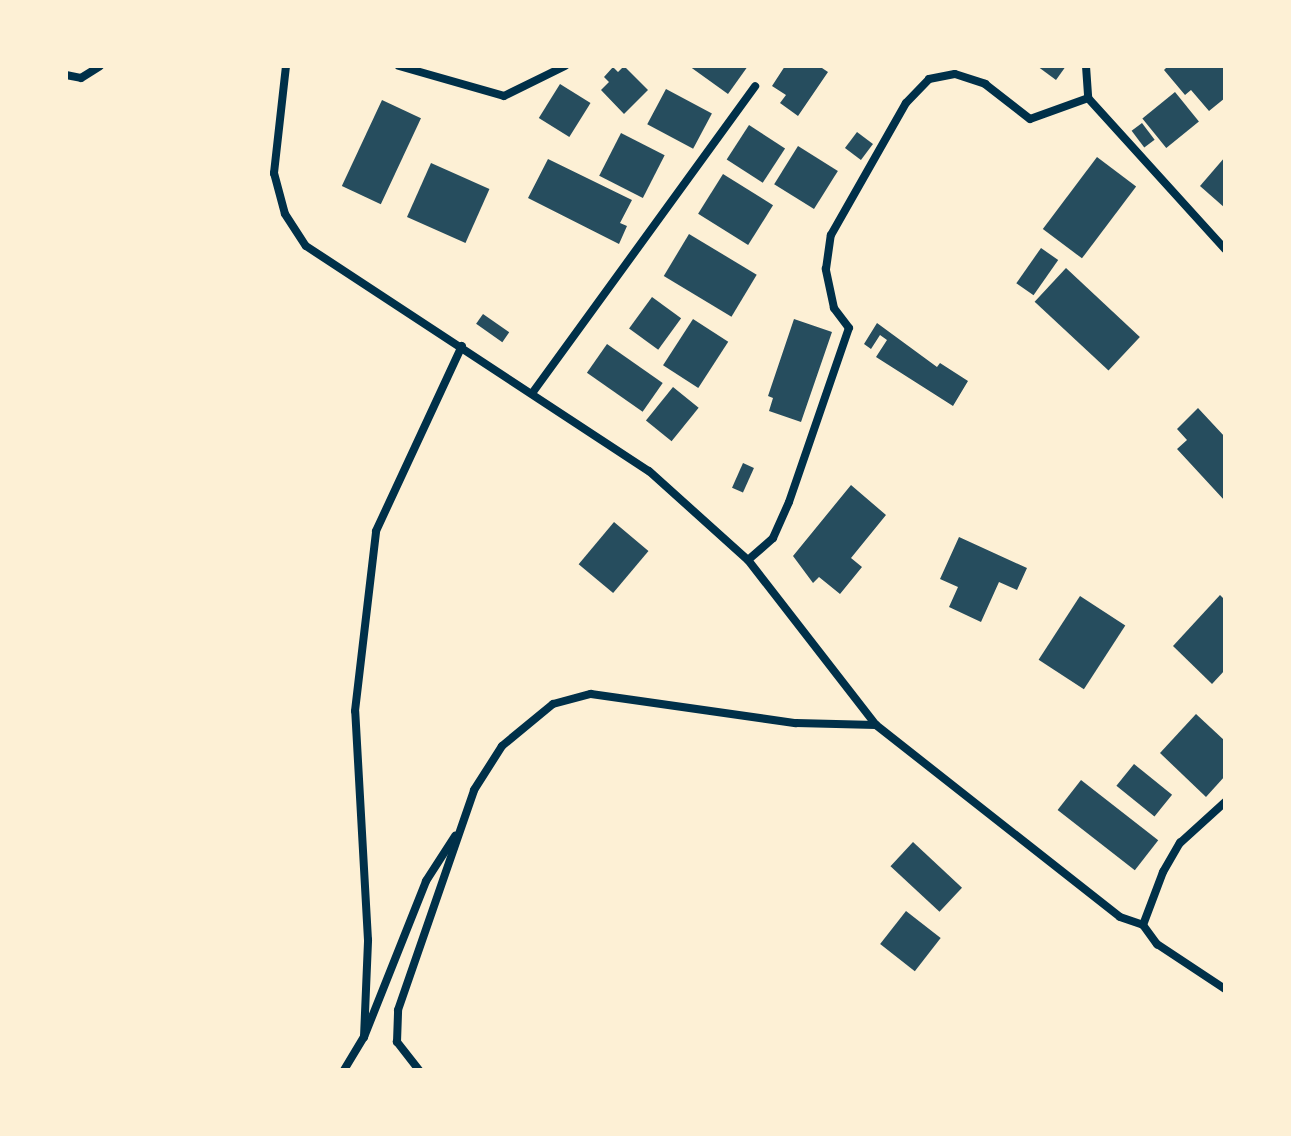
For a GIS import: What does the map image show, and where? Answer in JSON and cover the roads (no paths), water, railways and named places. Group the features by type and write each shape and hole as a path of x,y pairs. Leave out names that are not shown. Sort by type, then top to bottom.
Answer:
{"street":[{"path":"66,75 100,66"},
{"path":"286,66 274,173 285,214 306,246 533,392 649,471 748,560 876,725 1120,917 1143,925 1157,944 1225,989"},
{"path":"399,66 504,96 565,66"},
{"path":"1086,66 1088,98 1225,249"},
{"path":"748,560 773,538 789,502 849,328 834,308 826,269 831,235 906,103 929,79 955,74 985,84 1030,119 1088,98"},
{"path":"533,392 755,86"},
{"path":"364,1037 368,940 355,711 376,531 462,346"},
{"path":"419,1070 397,1042 398,1010 462,826 487,764 553,704 569,697 619,696 796,723 876,725"},
{"path":"1143,925 1163,872 1180,843 1225,802"},
{"path":"344,1070 364,1037 426,881 462,826"}]}
